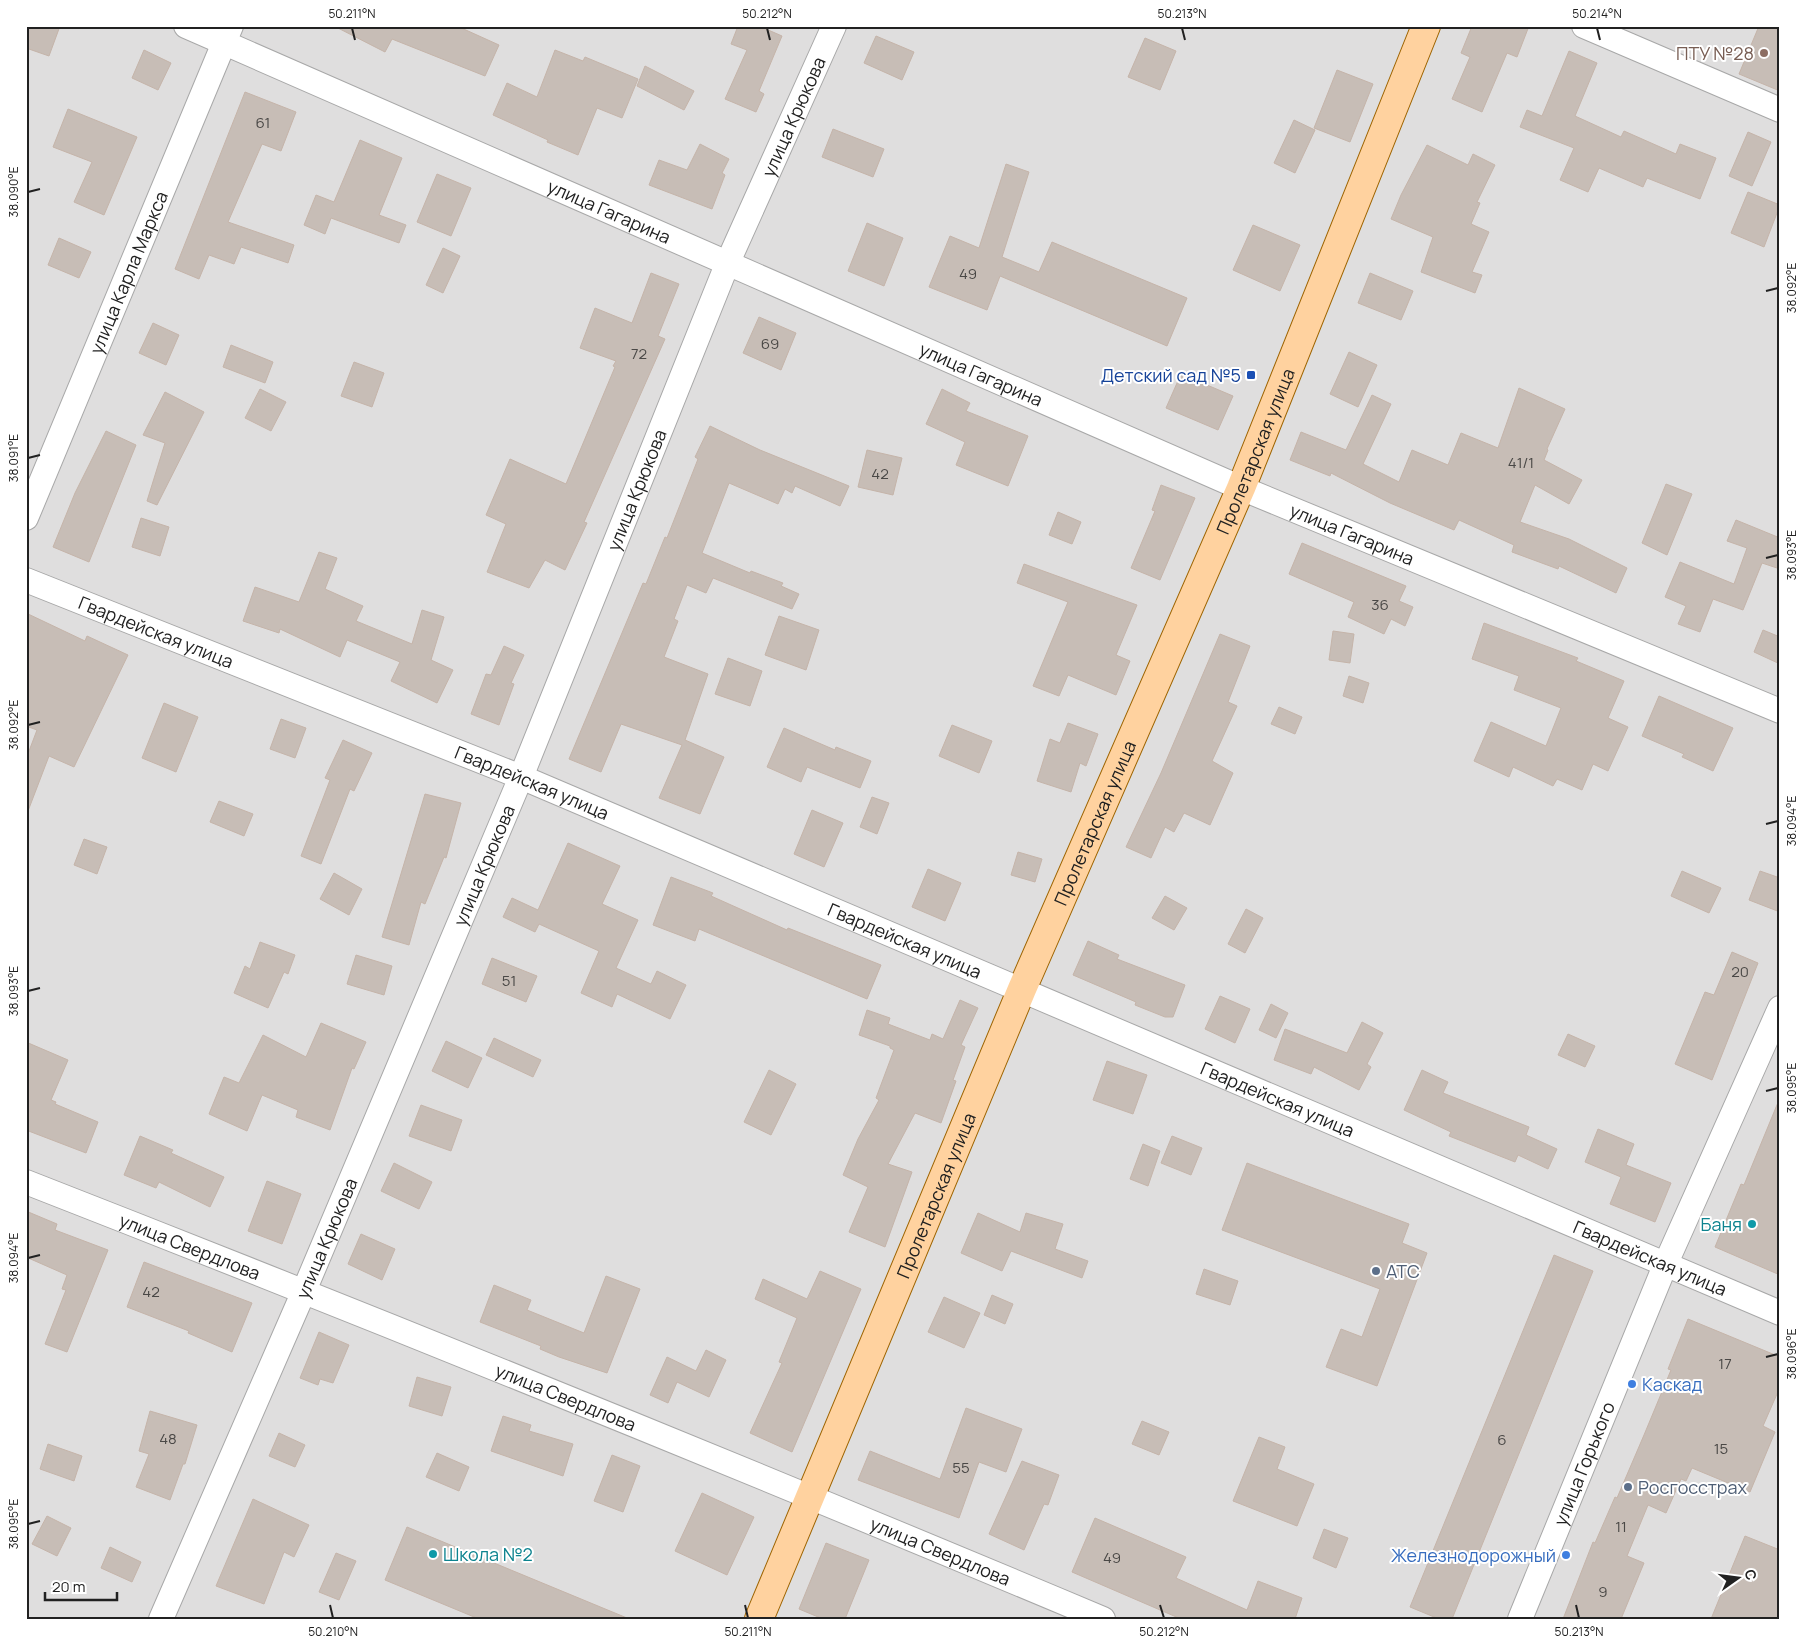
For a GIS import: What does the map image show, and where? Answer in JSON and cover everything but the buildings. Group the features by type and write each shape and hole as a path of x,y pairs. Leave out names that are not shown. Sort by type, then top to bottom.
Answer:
{"main road":[{"name":"Пролетарская улица","path":"759,1619 1022,989 1241,488 1426,26"}],"street":[{"name":"улица Гагарина","path":"186,26 228,34 728,262 1241,488 1780,711"},
{"name":"улица Крюкова","path":"161,1619 304,1291 521,777 728,262 834,26"},
{"path":"1584,26 1780,110"},
{"name":"улица Карла Маркса","path":"26,518 228,34"},
{"name":"Гвардейская улица","path":"26,580 521,777 1780,1312"},
{"name":"улица Горького","path":"1520,1619 1666,1263 1779,1011"},
{"name":"улица Свердлова","path":"26,1182 304,1291 809,1496 1104,1619"}],"shaded area":[{"path":"26,26 1780,26 1780,1619 26,1619"}],"place":[{"name":"ПТУ №28","path":"1764,53"},
{"name":"Детский сад №5","path":"1251,375"},
{"name":"Баня","path":"1752,1224"},
{"name":"АТС","path":"1376,1271"},
{"name":"Каскад","path":"1632,1384"},
{"name":"Росгосстрах","path":"1628,1487"},
{"name":"Школа №2","path":"433,1554"},
{"name":"Железнодорожный","path":"1566,1555"}]}
